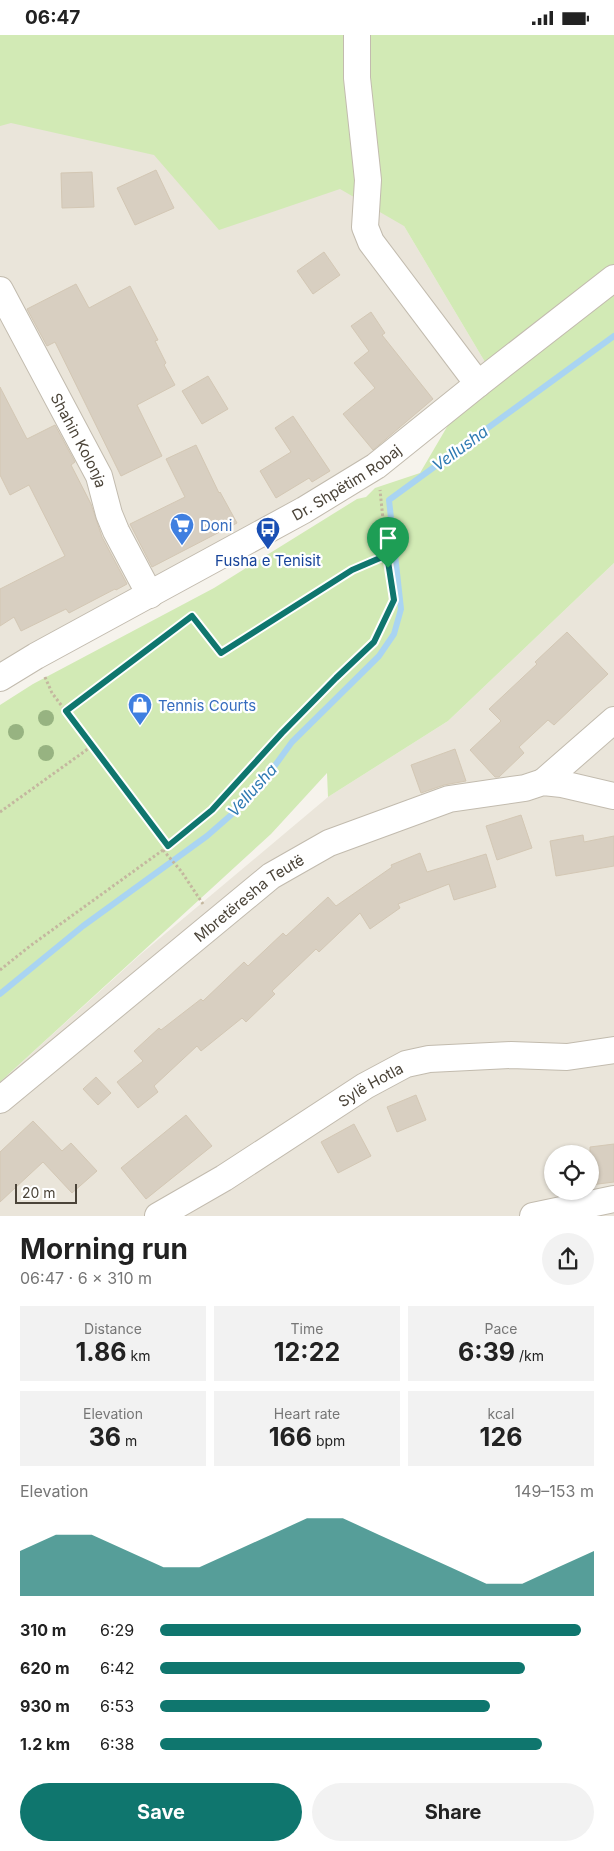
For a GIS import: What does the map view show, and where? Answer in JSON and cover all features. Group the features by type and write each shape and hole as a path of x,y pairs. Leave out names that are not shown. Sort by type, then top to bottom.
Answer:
{"street":[{"path":"358,35 356,78 368,180 365,227 371,242 478,384"},
{"name":"Dr. Shpëtim Robaj","path":"0,677 304,510 376,466 614,277"},
{"name":"Shahin Kolonja","path":"0,290 99,476 109,514 116,531 150,595"},
{"path":"543,782 614,720"},
{"path":"543,782 562,784 614,796"},
{"name":"Mbretëresha Teutë","path":"0,1100 271,876 329,843 448,799 525,788 543,782"},
{"name":"Sylë Hotla","path":"158,1216 247,1163 365,1086 406,1064 429,1059 512,1055 567,1057 614,1050"},
{"path":"533,1216 614,1199"}],"path":[{"path":"0,971 30,946 163,850 212,810 289,726 374,642 394,600 379,484"},
{"path":"66,711 192,616 221,653 352,570 387,555"},
{"path":"36,656 52,693 168,846"},
{"path":"0,812 92,746"},
{"path":"163,850 181,871 215,924"}],"shaded area":[{"path":"0,35 395,35 404,226 485,362 353,468 0,672"},
{"path":"614,563 614,1216 0,1216 0,1082 141,954 328,797 448,721"}],"green space":[{"path":"0,35 614,35 614,563 448,721 328,797 327,773 271,834 0,1082 0,705 33,684 214,588 357,499 366,497 375,488 420,473 485,362 404,226 340,189 219,230 154,155 11,123 0,126"}],"building":[{"path":"156,170 174,208 135,225 117,188"},
{"path":"92,172 94,207 62,208 61,173"},
{"path":"324,252 340,275 313,294 297,271"},
{"path":"76,284 89,308 130,286 158,340 155,341 166,363 164,365 175,385 137,405 162,456 121,476 55,342 47,346 27,309"},
{"path":"371,312 385,333 382,335 433,399 373,450 343,414 375,388 354,363 369,351 351,326"},
{"path":"208,376 228,409 202,424 182,391"},
{"path":"0,387 27,439 55,425 75,462 71,465 91,504 102,537 127,584 69,613 66,609 21,631 14,617 0,626 0,589 65,556 29,485 10,495 0,475"},
{"path":"293,416 330,471 312,482 309,478 276,498 260,471 291,452 275,428"},
{"path":"196,445 219,493 237,523 152,567 130,524 185,497 166,459"},
{"path":"567,632 608,674 554,725 548,720 519,747 524,753 499,777 495,777 470,750 501,721 489,709 537,664 535,662"},
{"path":"455,749 466,781 444,785 421,793 411,765"},
{"path":"521,815 532,848 497,860 486,826"},
{"path":"583,835 584,842 614,836 614,866 556,876 550,841"},
{"path":"420,853 427,872 486,854 496,887 454,900 449,884 398,904 400,908 370,929 360,913 319,952 316,949 272,991 275,994 246,1022 242,1018 201,1051 197,1046 154,1086 158,1092 138,1108 117,1082 143,1061 134,1051 159,1028 161,1030 201,999 203,1001 244,962 248,966 283,933 286,936 328,897 336,906 392,867 391,865"},
{"path":"96,1077 111,1093 98,1105 83,1089"},
{"path":"416,1095 426,1120 397,1132 387,1107"},
{"path":"186,1115 212,1146 146,1199 121,1168"},
{"path":"33,1121 62,1151 71,1143 97,1171 72,1193 43,1162 0,1202 0,1152"},
{"path":"354,1124 371,1156 338,1173 321,1142"},
{"path":"614,1144 614,1182 599,1184 599,1146"}],"waterway":[{"name":"Vellusha","path":"0,994 83,926 207,836 239,808 263,782 292,742 379,656 394,634 401,609 389,500 614,336"}],"place":[{"name":"Doni","path":"182,546"},
{"name":"Fusha e Tenisit","path":"268,550"},
{"name":"Tennis Courts","path":"140,726"}],"route":[{"path":"387,555 388,568 394,600 374,642 282,733 212,810 168,846 66,711 192,616 221,653 295,608 352,570 387,555"}]}
